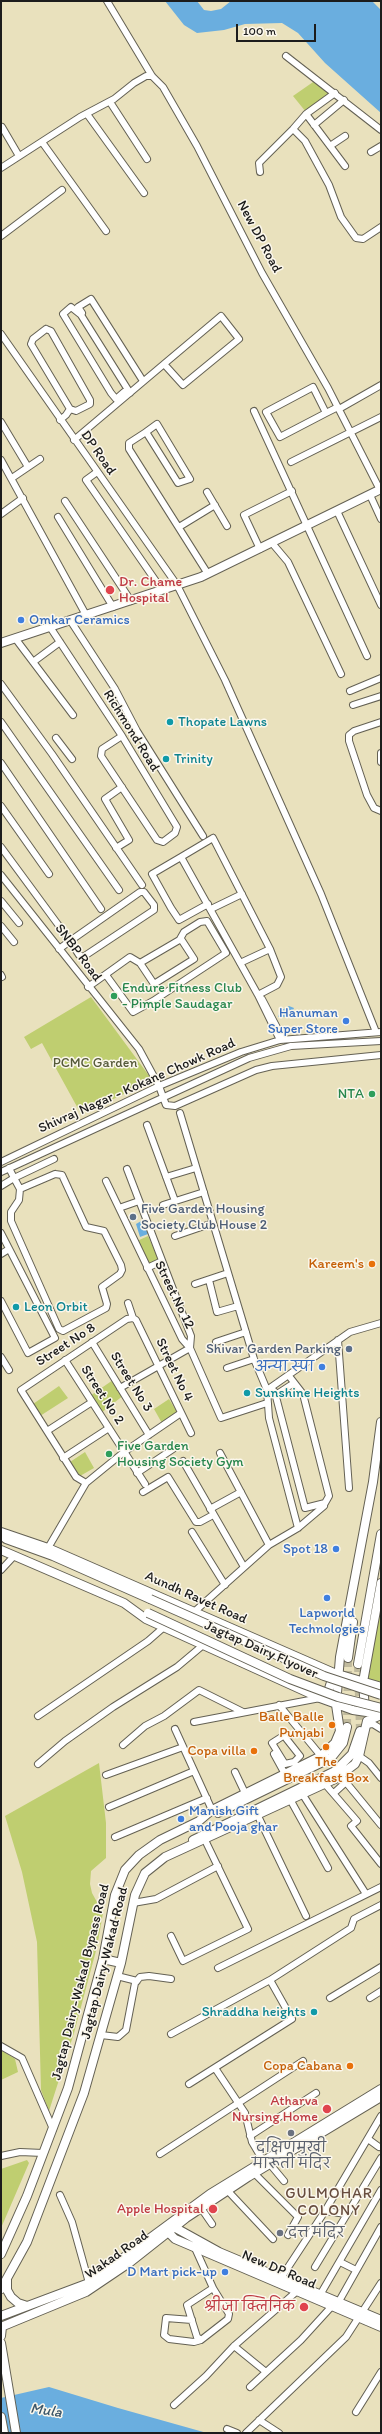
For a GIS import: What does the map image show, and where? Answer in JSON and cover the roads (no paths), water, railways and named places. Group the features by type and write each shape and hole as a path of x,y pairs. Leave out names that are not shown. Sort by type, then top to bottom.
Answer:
{"main road":[{"path":"1,643 70,620 113,608 208,574 308,526 380,489"},
{"path":"344,1658 381,1422"},
{"path":"322,1700 344,1658 371,1516 370,1497"},
{"name":"Aundh Ravet Road","path":"1,1532 48,1548 145,1594"},
{"path":"358,1664 381,1534"},
{"name":"Aundh Ravet Road","path":"1,1535 6,1539 194,1612 336,1674 381,1687"},
{"path":"1,1550 133,1608 146,1619 322,1700 365,1712 381,1714"},
{"path":"359,1756 364,1739 365,1726 363,1682 381,1583"},
{"name":"Jagtap Dairy Flyover","path":"145,1594 318,1674 381,1695"},
{"name":"Jagtap Dairy Flyover","path":"133,1608 148,1613 290,1679 338,1697 381,1708"},
{"path":"199,1821 212,1810 285,1774 295,1765 321,1756 330,1750 340,1731 336,1704 336,1674"},
{"path":"177,1851 208,1832 334,1771 352,1754 365,1726 381,1714"},
{"path":"199,1821 297,1776 331,1758 343,1743 347,1727"},
{"name":"Jagtap Dairy-Wakad Road","path":"1,2289 27,2242 67,2141 84,2093 121,1963 133,1902 145,1872 155,1863 177,1851 205,1840 325,1784 355,1764 359,1756"},
{"name":"Jagtap Dairy-Wakad Bypass Road","path":"1,2254 53,2129 68,2088 103,1959 115,1895 124,1870 139,1855 160,1840 199,1821"},
{"path":"103,1959 121,1963"},
{"name":"Wakad Road","path":"1,2316 89,2283 254,2173 266,2163 381,2089"},
{"name":"Wakad Road","path":"1,2327 86,2292 170,2228 210,2194 381,2097"},
{"name":"New DP Road","path":"170,2228 175,2239 195,2248 296,2292 381,2320"},
{"name":"New DP Road","path":"170,2228 219,2252 320,2295 335,2304"},
{"path":"7,2279 6,2286 11,2297 27,2306"},
{"name":"New DP Road","path":"362,2315 381,2327"},
{"path":"1,2327 1,2336"},
{"path":"1,2343 16,2433"},
{"path":"1,2417 4,2433"}],"street":[{"name":"New DP Road","path":"107,1 152,76 163,88 195,143 262,273 328,388 380,489"},
{"path":"286,56 381,130"},
{"path":"1,168 87,114 110,102 134,83 146,76 152,76"},
{"path":"260,172 259,163 293,130 306,114 334,93"},
{"path":"314,125 344,100"},
{"path":"110,102 147,158"},
{"path":"87,114 144,193"},
{"path":"306,114 345,166"},
{"path":"2,127 19,156"},
{"path":"293,130 305,141 329,186 341,217 356,238 363,239 381,227"},
{"path":"330,146 345,136"},
{"path":"42,142 106,230"},
{"path":"371,152 381,146"},
{"path":"1,236 62,190"},
{"path":"130,390 78,307 91,299 92,300 143,380"},
{"path":"71,307 81,315 130,390 116,399 111,392 63,314 71,307"},
{"path":"74,440 130,390 164,364 221,316 239,339 183,384 164,364"},
{"path":"46,329 51,331 90,400 90,404 76,411 63,413 30,344 30,341 46,329"},
{"name":"DP Road","path":"1,334 3,344 63,413 74,440 177,585 225,680 318,886 378,1032"},
{"path":"326,413 313,387 266,412 280,437 381,385"},
{"path":"317,395 328,388"},
{"path":"254,411 367,656"},
{"path":"291,462 381,416"},
{"path":"1,422 28,467"},
{"path":"146,432 178,483 190,479 157,424 130,443 129,449 208,574"},
{"path":"12,478 40,459"},
{"path":"1,460 86,616"},
{"path":"97,472 86,480 162,590"},
{"path":"260,549 244,515 292,491"},
{"path":"207,492 227,526"},
{"path":"370,495 381,519"},
{"path":"1,514 23,498"},
{"path":"65,501 131,601"},
{"path":"179,528 215,505"},
{"path":"337,511 381,605"},
{"path":"58,517 113,608"},
{"path":"272,543 288,562 341,674"},
{"path":"70,620 115,689 137,731 204,836"},
{"name":"Richmond Road","path":"50,627 122,736 177,827 175,833 163,842 159,842 122,787"},
{"path":"15,638 73,715"},
{"path":"33,662 60,642"},
{"path":"350,691 381,678"},
{"path":"1,684 52,754 142,885"},
{"path":"353,705 381,696"},
{"path":"1,722 119,890"},
{"path":"381,722 354,731 349,735 349,741 367,795 374,808 381,811"},
{"path":"116,848 129,840 105,799 122,787 100,752 122,736"},
{"path":"56,738 72,759"},
{"path":"52,754 63,747"},
{"path":"381,753 381,762"},
{"path":"1,763 101,910"},
{"path":"1,806 49,874"},
{"path":"242,894 179,920 152,874 213,838 242,894 270,949 281,977 277,985 258,995"},
{"path":"1,847 65,934"},
{"path":"181,858 210,906 258,995 262,999 282,1040"},
{"name":"SNBP Road","path":"1,875 88,987 139,1049 163,1096"},
{"path":"59,948 70,940 140,892 144,892 154,905 154,910 84,957 79,955 70,940"},
{"path":"1,901 20,923"},
{"path":"106,975 133,1012 153,1001 226,953 207,921 200,922 184,932 180,939 140,963"},
{"path":"1,926 14,942"},
{"path":"88,987 130,957 140,963 154,984 194,959 180,939"},
{"path":"240,963 270,949"},
{"name":"Shivraj Nagar - Kokane Chowk Road","path":"1,1162 159,1086 242,1052 282,1040 378,1032"},
{"name":"Shivraj Nagar - Kokane Chowk Road","path":"1,1172 163,1096 249,1058 291,1046 381,1041"},
{"name":"Shivraj Nagar - Kokane Chowk Road","path":"163,1096 166,1105 175,1106 256,1070 272,1066 381,1055"},
{"path":"180,1113 254,1359 269,1388 275,1393 305,1508 325,1503 328,1496 303,1394 289,1376"},
{"path":"147,1125 175,1201"},
{"path":"1,1186 14,1178 54,1159"},
{"path":"9,1168 20,1189 19,1200 11,1212 12,1225 59,1329 63,1331 106,1308 107,1304 102,1287 120,1274 121,1264 104,1231 88,1228 85,1225 61,1174 55,1174 20,1189"},
{"path":"120,1388 190,1348 191,1336 127,1168"},
{"path":"166,1177 196,1168"},
{"name":"Street No 12","path":"106,1181 182,1340 190,1348 222,1418 266,1403"},
{"path":"163,1204 204,1192"},
{"path":"119,1208 139,1201"},
{"path":"175,1236 213,1223"},
{"path":"1,1233 55,1338 28,1353 1,1301"},
{"path":"1,1254 9,1249"},
{"path":"147,1268 162,1261"},
{"path":"195,1284 228,1273"},
{"path":"209,1280 217,1312 238,1306"},
{"name":"Street No 4","path":"128,1304 130,1318 158,1365 191,1433"},
{"name":"Street No 8","path":"47,1431 21,1392 22,1388 130,1318"},
{"path":"298,1528 266,1403 269,1388 289,1376 338,1340 364,1326 381,1323"},
{"path":"216,1342 246,1332"},
{"path":"338,1340 349,1488"},
{"name":"Street No 3","path":"92,1342 149,1435"},
{"path":"1,1356 5,1367"},
{"path":"227,1368 254,1359"},
{"name":"Street No 2","path":"65,1360 145,1484"},
{"path":"275,1393 294,1382"},
{"path":"86,1483 76,1477 47,1431 92,1402"},
{"path":"48,1548 86,1483 124,1452 181,1413"},
{"path":"64,1458 109,1428"},
{"path":"137,1473 173,1449"},
{"path":"220,1453 269,1545"},
{"path":"183,1461 211,1512 244,1566"},
{"path":"143,1492 168,1477 196,1522 200,1522 211,1512 241,1492"},
{"path":"194,1612 269,1545 298,1528 324,1506"},
{"path":"192,1532 225,1585"},
{"path":"1,1570 14,1556"},
{"path":"38,1716 148,1641 164,1627"},
{"path":"38,1764 65,1741 113,1707 178,1667 202,1646"},
{"path":"123,1745 145,1726 164,1716 199,1690 243,1712"},
{"path":"194,1722 279,1705 322,1700"},
{"path":"279,1705 321,1756"},
{"path":"365,1726 373,1724 381,1729"},
{"path":"175,1729 212,1810"},
{"path":"283,1736 285,1737 300,1756 295,1765 285,1764 272,1744 273,1742 283,1736"},
{"path":"269,1744 285,1774"},
{"path":"106,1776 183,1746"},
{"path":"359,1756 369,1762 381,1778"},
{"path":"108,1807 194,1771"},
{"path":"236,1772 245,1793"},
{"path":"340,1775 381,1825"},
{"path":"334,1793 346,1782"},
{"path":"325,1784 357,1821 351,1826 381,1864"},
{"path":"303,1795 366,1894"},
{"path":"115,1837 207,1798"},
{"path":"291,1801 328,1868"},
{"path":"258,1816 306,1916"},
{"path":"171,1936 183,1961 248,1929 205,1840"},
{"path":"133,1902 156,1899 218,1866"},
{"path":"218,1968 381,1887"},
{"path":"171,2034 270,1980 351,1928 354,1920 381,1905"},
{"path":"330,1998 381,1967"},
{"path":"117,1976 136,1981"},
{"path":"101,2035 118,2037 126,2030 136,1981 140,1977 149,1976 171,1979"},
{"path":"189,2084 292,2019 270,1980"},
{"path":"370,1998 381,1991"},
{"path":"1,2046 22,2058 53,2129"},
{"path":"160,2154 303,2061"},
{"path":"215,2068 245,2113 250,2136 266,2163 284,2181"},
{"path":"250,2136 316,2093"},
{"path":"281,2278 325,2211 381,2116"},
{"path":"368,2139 379,2147"},
{"path":"1,2156 20,2152 43,2153"},
{"path":"315,2267 381,2158"},
{"path":"254,2173 298,2217 288,2235"},
{"path":"228,2190 273,2240"},
{"path":"320,2295 381,2190"},
{"path":"60,2195 72,2222 89,2283"},
{"path":"201,2208 212,2224"},
{"path":"325,2211 346,2214"},
{"path":"250,2387 301,2340 335,2304 381,2227"},
{"path":"192,2320 166,2318 164,2335 167,2338 194,2342 201,2340 228,2319 229,2314 212,2288 195,2248"},
{"path":"340,2262 356,2270"},
{"path":"246,2433 346,2338 381,2283"},
{"path":"201,2340 197,2337 187,2305 212,2288"},
{"path":"174,2405 206,2376 234,2346 296,2292"},
{"path":"234,2346 266,2372"},
{"path":"356,2412 381,2372"},
{"path":"260,2420 279,2433"},
{"path":"227,2429 237,2433"}],"water":[{"path":"165,1 197,1 204,10 211,11 221,9 231,1 372,1 381,10 381,113 325,63 298,33 282,23 245,24 224,30 197,33 184,25"},
{"path":"289,1006 294,1008 290,1017 278,1017 280,1011"},
{"path":"143,1220 148,1234 140,1237 136,1224"},
{"name":"Mula","path":"49,2387 207,2433 1,2433 1,2398"}],"tunnel":[{"path":"347,1727 348,1658"},
{"path":"358,1664 360,1731"}],"place":[{"name":"Dr. Chame Hospital","path":"110,590"},
{"name":"Omkar Ceramics","path":"21,620"},
{"name":"Thopate Lawns","path":"170,722"},
{"name":"Trinity","path":"166,759"},
{"name":"Endure Fitness Club - Pimple Saudagar","path":"114,996"},
{"name":"Hanuman Super Store","path":"346,1021"},
{"name":"NTA","path":"372,1094"},
{"name":"Five Garden Housing Society Club House 2","path":"133,1217"},
{"name":"Kareem's","path":"372,1264"},
{"name":"Leon Orbit","path":"16,1307"},
{"name":"Shivar Garden Parking","path":"349,1349"},
{"name":"अन्या स्पा","path":"322,1367"},
{"name":"Sunshine Heights","path":"247,1393"},
{"name":"Five Garden Housing Society Gym","path":"109,1454"},
{"name":"Spot 18","path":"336,1549"},
{"name":"Lapworld Technologies","path":"327,1598"},
{"name":"Balle Balle Punjabi","path":"332,1725"},
{"name":"The Breakfast Box","path":"326,1747"},
{"name":"Copa villa","path":"254,1751"},
{"name":"Manish Gift and Pooja ghar","path":"181,1819"},
{"name":"Shraddha heights","path":"314,2012"},
{"name":"Copa Cabana","path":"350,2066"},
{"name":"Atharva Nursing Home","path":"327,2109"},
{"name":"दक्षिणमुखी मारूती मंदिर","path":"291,2133"},
{"name":"Apple Hospital","path":"213,2209"},
{"name":"दत्त मंदिर","path":"280,2233"},
{"name":"D Mart pick-up","path":"225,2272"},
{"name":"श्रीजा क्लिनिक","path":"304,2307"}],"district":[{"name":"GULMOHAR COLONY","path":"329,2202"}],"park label":[{"name":"PCMC Garden","path":"95,1063"}]}
